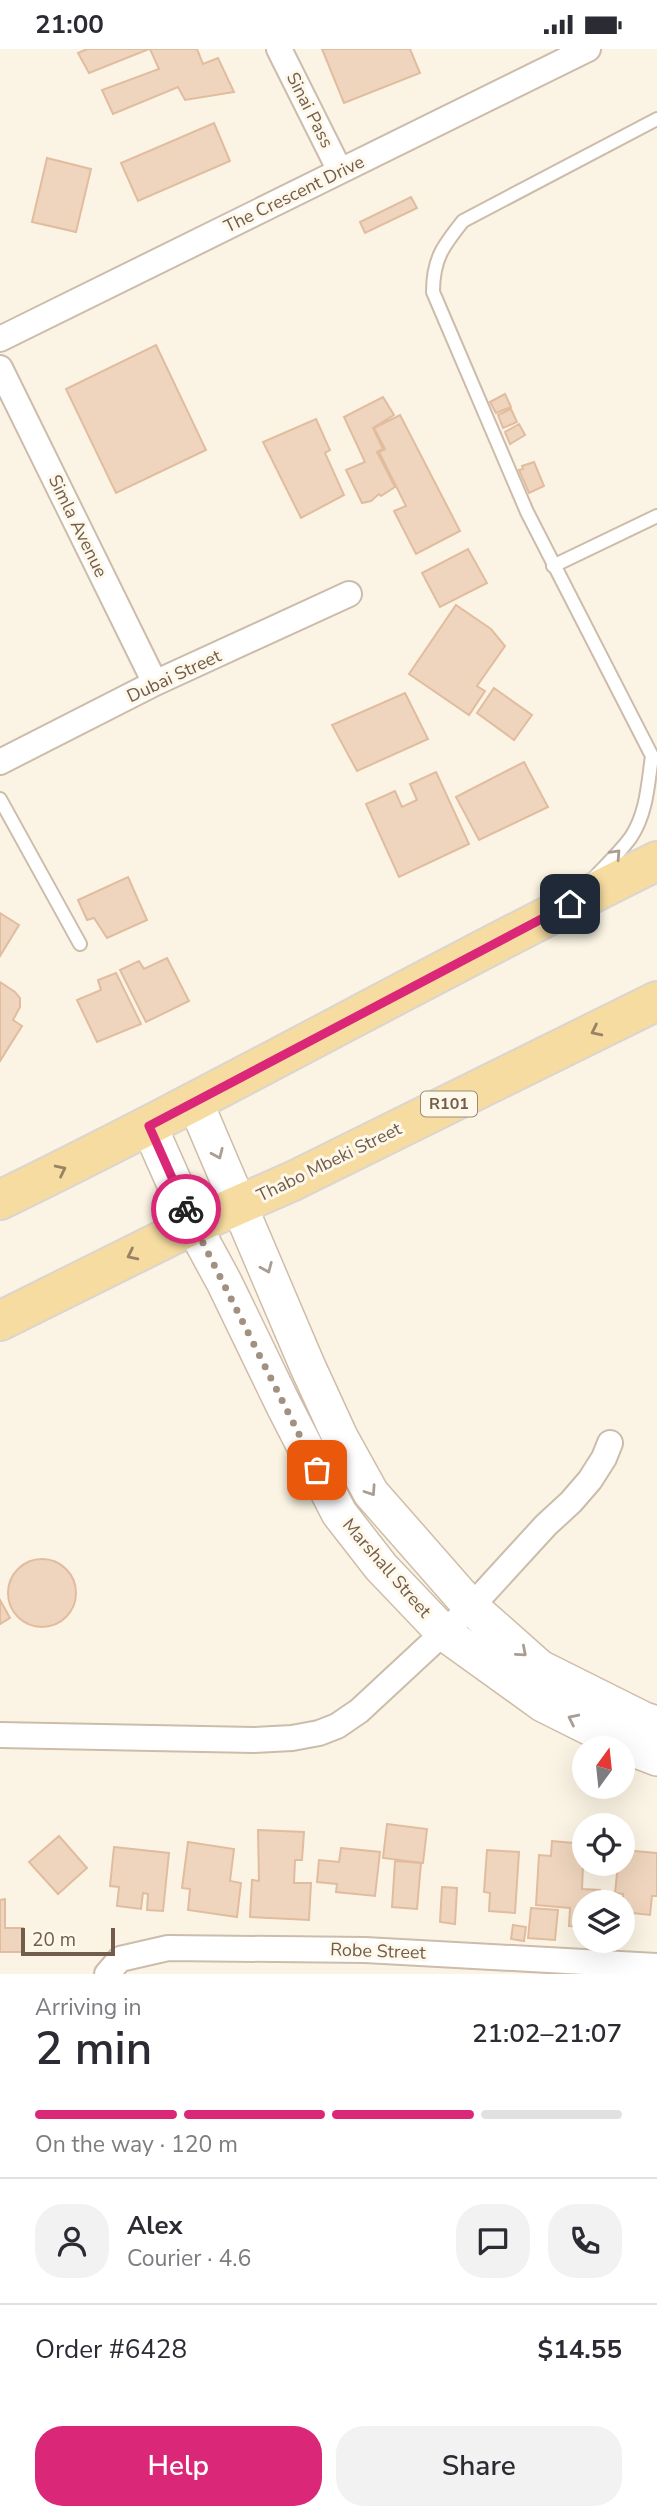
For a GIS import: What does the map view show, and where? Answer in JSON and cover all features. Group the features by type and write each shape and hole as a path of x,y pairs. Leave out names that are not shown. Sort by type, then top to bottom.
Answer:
{"main road":[{"path":"0,1200 149,1126 570,904 657,861"},
{"name":"Thabo Mbeki Street","path":"0,1321 657,1000"}],"street":[{"name":"Sinai Pass","path":"279,49 340,171"},
{"name":"The Crescent Drive","path":"0,339 588,49"},
{"name":"Simla Avenue","path":"0,368 155,683"},
{"name":"Dubai Street","path":"0,762 155,683 349,594"},
{"path":"195,1102 307,1365 340,1437 371,1493 471,1607 540,1668 657,1724"},
{"name":"Marshall Street","path":"149,1126 193,1225 339,1513 381,1567 443,1632 543,1705 657,1758"},
{"name":"Marshall Street","path":"0,1735 254,1740 292,1738 319,1733 337,1726 359,1711 471,1607 590,1481 610,1443"},
{"name":"Robe Street","path":"107,1974 120,1959 168,1948 366,1962 645,1968"}],"lane":[{"path":"570,904 631,838 646,797 654,757 527,512 433,292 433,272 446,241 463,221 657,119"},
{"path":"553,566 657,516"},
{"path":"0,799 80,944"}],"building":[{"path":"87,49 149,49 89,73 78,53"},
{"path":"150,49 197,49 203,64 218,58 234,92 185,100 178,87 113,114 102,90 159,69"},
{"path":"322,49 410,49 420,73 344,103"},
{"path":"214,123 230,161 138,201 121,163"},
{"path":"47,158 91,169 76,232 32,222"},
{"path":"411,197 417,208 365,233 360,222"},
{"path":"156,345 206,450 116,493 66,389"},
{"path":"505,394 511,407 496,413 490,402"},
{"path":"383,397 394,415 373,428 383,449 377,452 395,487 371,501 362,503 346,470 365,462 344,417"},
{"path":"511,409 517,422 503,428 498,415"},
{"path":"400,415 460,531 416,554 394,511 406,506 379,452 385,449 374,428"},
{"path":"316,419 330,450 325,453 344,495 301,518 263,442"},
{"path":"519,424 525,435 510,444 505,432"},
{"path":"534,462 544,486 529,493 519,470 523,469 522,466"},
{"path":"468,549 487,583 440,607 422,573"},
{"path":"456,605 491,629 505,646 477,686 485,691 469,715 409,674"},
{"path":"494,688 532,715 514,740 477,713"},
{"path":"405,693 428,739 357,771 332,725"},
{"path":"524,762 548,807 479,840 456,797"},
{"path":"436,772 469,844 399,877 366,804 395,791 402,807 417,800 410,784"},
{"path":"128,877 147,920 107,938 94,918 87,920 78,900"},
{"path":"0,913 19,925 0,956"},
{"path":"167,958 189,1001 146,1022 120,970 139,961 144,969"},
{"path":"116,973 141,1024 97,1042 77,1000 101,990 98,980"},
{"path":"0,982 20,998 20,1007 13,1020 22,1026 0,1061"},
{"path":"42,1559 55,1562 66,1569 73,1580 76,1593 73,1606 66,1617 55,1624 42,1627 29,1624 18,1617 11,1606 8,1593 11,1580 18,1569 29,1562"},
{"path":"0,1600 10,1618 0,1624"},
{"path":"387,1824 427,1829 423,1863 383,1858"},
{"path":"258,1830 304,1832 302,1860 295,1860 294,1883 311,1883 309,1920 250,1917 252,1880 259,1881"},
{"path":"59,1836 87,1868 58,1894 29,1862"},
{"path":"552,1841 572,1843 572,1876 583,1876 582,1889 600,1890 572,1890 572,1926 569,1926 570,1908 536,1905 539,1855 551,1856"},
{"path":"188,1842 234,1849 230,1881 241,1883 237,1917 188,1910 190,1889 182,1888"},
{"path":"114,1847 169,1853 163,1911 147,1910 148,1894 143,1893 141,1909 117,1906 119,1887 110,1886"},
{"path":"341,1848 380,1852 375,1896 336,1892 337,1884 317,1882 319,1860 339,1862"},
{"path":"487,1850 519,1852 515,1913 489,1911 490,1893 484,1892"},
{"path":"635,1851 657,1853 657,1896 652,1896 650,1915 635,1913 635,1890 615,1890 617,1876 635,1876"},
{"path":"395,1861 421,1863 417,1909 392,1907"},
{"path":"442,1887 457,1888 455,1924 440,1922"},
{"path":"5,1899 5,1928 23,1928 23,1952 0,1952 0,1900"},
{"path":"531,1908 558,1910 555,1940 528,1938"},
{"path":"513,1925 526,1927 524,1941 511,1939"}],"way so far":[{"path":"186,1209 317,1470"}],"route":[{"path":"186,1209 149,1126 570,904"}]}
